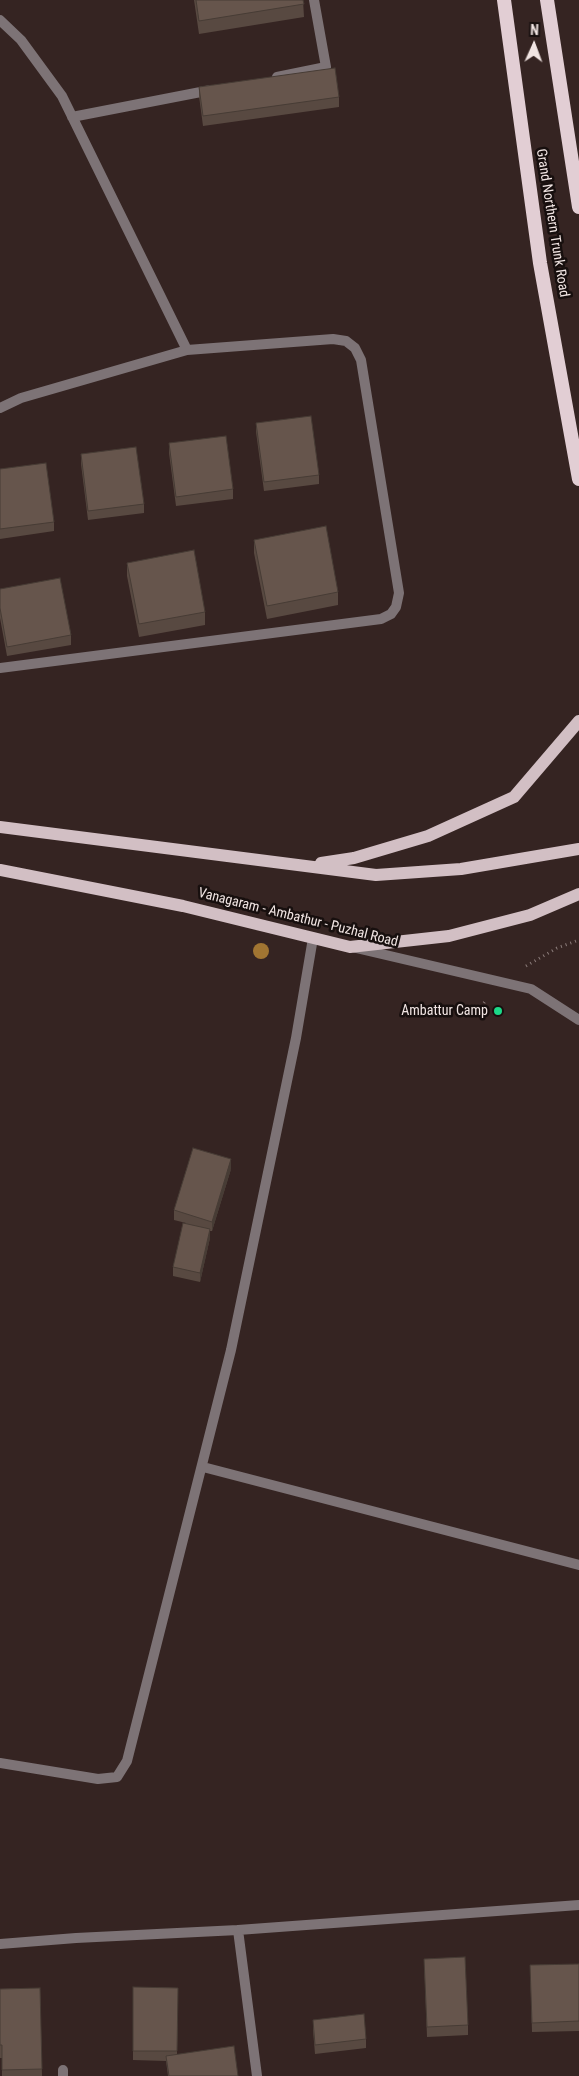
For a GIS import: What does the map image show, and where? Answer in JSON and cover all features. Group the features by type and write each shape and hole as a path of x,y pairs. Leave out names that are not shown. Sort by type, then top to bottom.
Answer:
{"highway":[{"name":"Grand Northern Trunk Road","path":"504,0 540,263 579,479"},
{"name":"Grand Northern Trunk Road","path":"547,0 579,207"}],"main road":[{"path":"309,865 354,858 428,836 514,797 579,721"},
{"path":"0,827 376,875 461,869 579,849"},
{"name":"Vanagaram - Ambathur - Puzhal Road","path":"0,870 183,906 350,947"},
{"path":"350,947 449,936 530,915 579,894"}],"street":[{"path":"267,79 326,67 314,0"},
{"path":"0,20 21,40 62,96 186,350"},
{"path":"72,117 218,88"},
{"path":"0,408 21,398 186,350 333,339 346,341 355,348 361,360 399,593 396,607 391,614 381,619 0,668"},
{"path":"0,1763 98,1779 117,1777 128,1761 231,1350 296,1038 314,938"},
{"name":"Vanagaram - Ambathur - Puzhal Road","path":"350,947 531,989 579,1020"},
{"path":"203,1467 579,1565"},
{"path":"0,1944 76,1938 238,1930 579,1905"},
{"path":"238,1930 257,2076"}],"building":[{"path":"196,0 303,0 304,4 199,21"},
{"path":"335,68 339,97 203,116 199,87"},
{"path":"311,416 319,475 264,482 256,423"},
{"path":"226,436 233,489 176,497 169,443"},
{"path":"136,447 144,504 88,511 81,454"},
{"path":"46,463 54,522 0,529 0,469"},
{"path":"326,526 338,592 267,606 254,540"},
{"path":"194,550 205,612 139,624 127,563"},
{"path":"60,578 71,635 7,647 0,608 0,589"},
{"path":"193,1148 231,1159 212,1222 174,1210"},
{"path":"183,1223 210,1229 200,1273 173,1267"},
{"path":"465,1957 468,2025 427,2027 424,1959"},
{"path":"579,1964 579,2021 532,2023 530,1965"},
{"path":"133,1987 178,1988 177,2051 133,2051"},
{"path":"40,1988 42,2069 2,2070 0,1989"},
{"path":"364,2014 366,2039 315,2045 313,2020"},
{"path":"234,2046 238,2076 169,2076 166,2056"}],"place":[{"name":"Ambattur Camp","path":"498,1011"}]}
